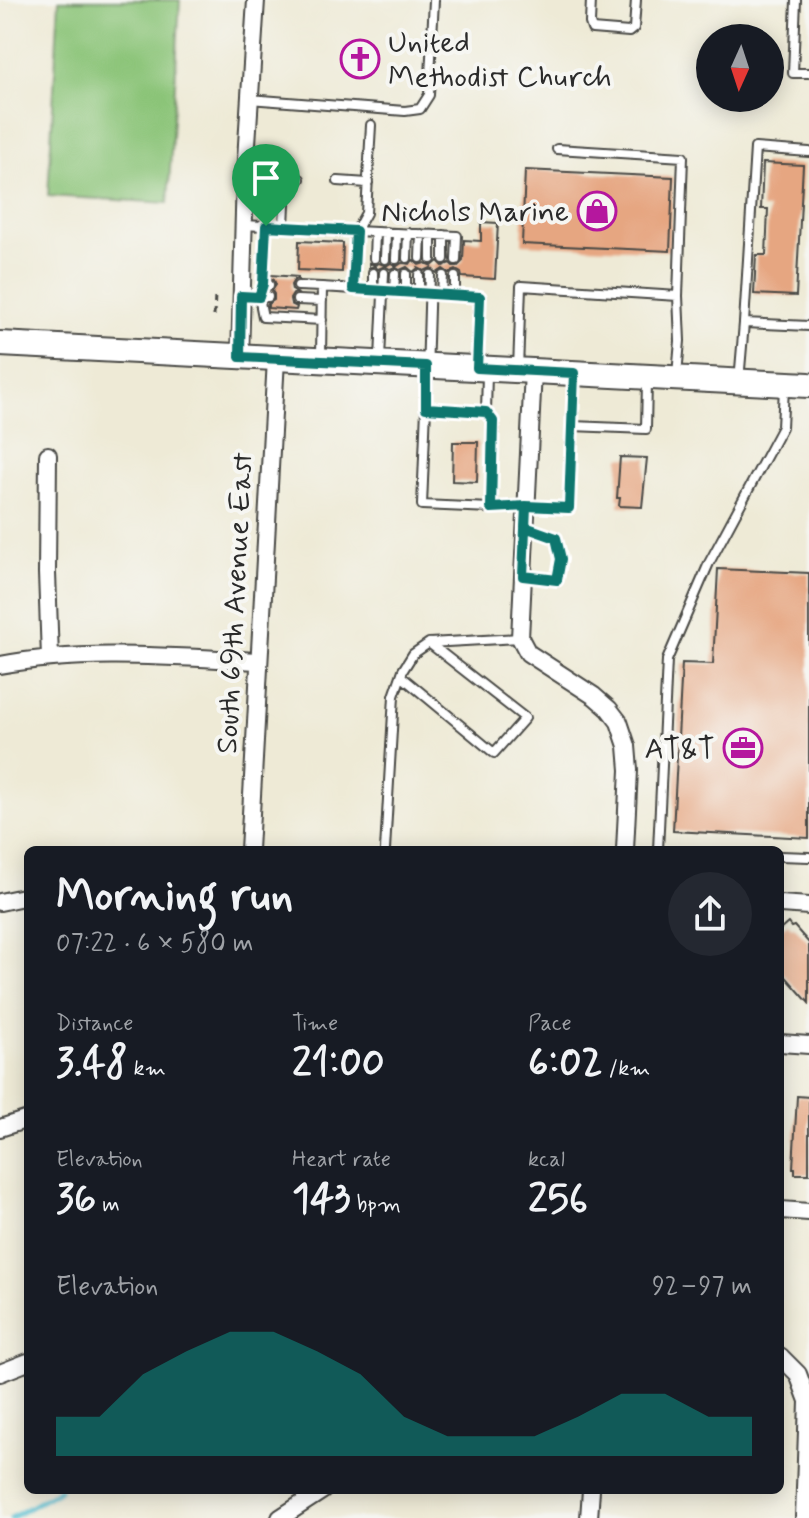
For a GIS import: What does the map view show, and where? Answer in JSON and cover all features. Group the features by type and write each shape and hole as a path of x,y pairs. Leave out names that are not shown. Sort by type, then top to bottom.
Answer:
{"main road":[{"path":"0,344 809,385"}],"street":[{"path":"240,357 245,176 256,0"},
{"name":"South 69th Avenue East","path":"249,846 276,359"},
{"path":"526,370 526,506 520,638 528,653 594,696 619,722 627,746 629,770 625,846"},
{"path":"48,455 50,658"},
{"path":"0,665 102,655 259,661"},
{"path":"0,902 24,897"},
{"path":"784,904 809,906"},
{"path":"784,1043 809,1045"},
{"path":"0,1128 24,1120"},
{"path":"784,1210 809,1212"},
{"path":"784,1360 798,1374 808,1401 804,1518"},
{"path":"0,1373 24,1364"},
{"path":"280,1518 317,1494"},
{"path":"589,1518 591,1494"}],"lane":[{"path":"249,99 405,111 420,109 429,95 434,0"},
{"path":"591,0 592,29 629,32 634,28 636,0"},
{"path":"796,0 793,73 809,73"},
{"path":"353,289 356,231 366,213 371,125"},
{"path":"739,381 755,148 809,152"},
{"path":"557,149 683,157 677,378"},
{"path":"245,176 300,179"},
{"path":"284,227 286,179"},
{"path":"338,181 368,183"},
{"path":"244,225 457,236 456,260"},
{"path":"266,226 263,317 322,320"},
{"path":"374,258 375,232"},
{"path":"385,259 386,232"},
{"path":"396,259 397,233"},
{"path":"407,258 408,233"},
{"path":"420,258 421,234"},
{"path":"431,235 431,259"},
{"path":"444,235 444,259"},
{"path":"373,273 373,291"},
{"path":"379,364 384,273"},
{"path":"394,292 395,274"},
{"path":"406,274 406,292"},
{"path":"419,275 419,293"},
{"path":"430,275 422,505 569,508 574,373"},
{"path":"442,294 443,276"},
{"path":"455,277 455,295"},
{"path":"298,286 480,297 486,412 493,421 491,508"},
{"path":"526,370 521,286 678,296"},
{"path":"321,361 322,287"},
{"path":"241,296 264,297"},
{"path":"297,300 322,301"},
{"path":"744,323 809,326"},
{"path":"572,426 646,429 648,377"},
{"path":"658,846 667,660 709,563 782,427 784,384"},
{"path":"426,408 486,412"},
{"path":"523,576 557,580 561,559 556,538 525,527"},
{"path":"385,846 394,696 413,654 429,643 520,638"},
{"path":"401,676 494,753 525,718 429,643"},
{"path":"784,856 809,857"}],"path":[{"path":"214,316 215,295"}],"green space":[{"path":"59,0 180,0 168,203 48,196"}],"building":[{"path":"763,163 803,165 796,296 754,294 756,255 766,255 768,209 761,209"},
{"name":"Nichols Marine","path":"525,170 673,177 670,251 522,244"},
{"path":"481,222 498,223 495,279 462,277 456,270 449,273 443,269 437,273 431,268 424,271 418,268 413,272 407,267 400,270 385,266 369,268 369,263 397,266 410,264 413,260 419,265 425,263 432,266 438,261 443,266 450,263 458,266 463,261 464,240 481,241"},
{"path":"299,241 343,243 342,272 298,270"},
{"path":"270,275 298,277 291,285 297,293 290,299 296,310 268,308 274,300 272,291 276,285"},
{"path":"453,442 478,442 477,482 452,481"},
{"path":"620,457 647,458 642,507 619,506"},
{"name":"AT&T","path":"718,569 809,573 809,838 673,831 682,663 713,664"},
{"path":"788,923 794,926 809,943 809,1003 784,975 784,926"},
{"path":"797,1096 809,1097 809,1174 795,1174 793,1168"}],"waterway":[{"path":"11,1518 53,1494"}],"place":[{"name":"United Methodist Church","path":"360,59"},
{"name":"Nichols Marine","path":"597,211"},
{"name":"AT&T","path":"743,748"}],"route":[{"path":"266,226 263,284 259,297 241,296 240,357 426,366 426,408 486,412 493,421 491,508 526,506 525,527 523,576 557,580 561,559 556,538 525,527 526,506 569,508 574,373 477,368 480,297 353,289 356,231 266,226"}]}
